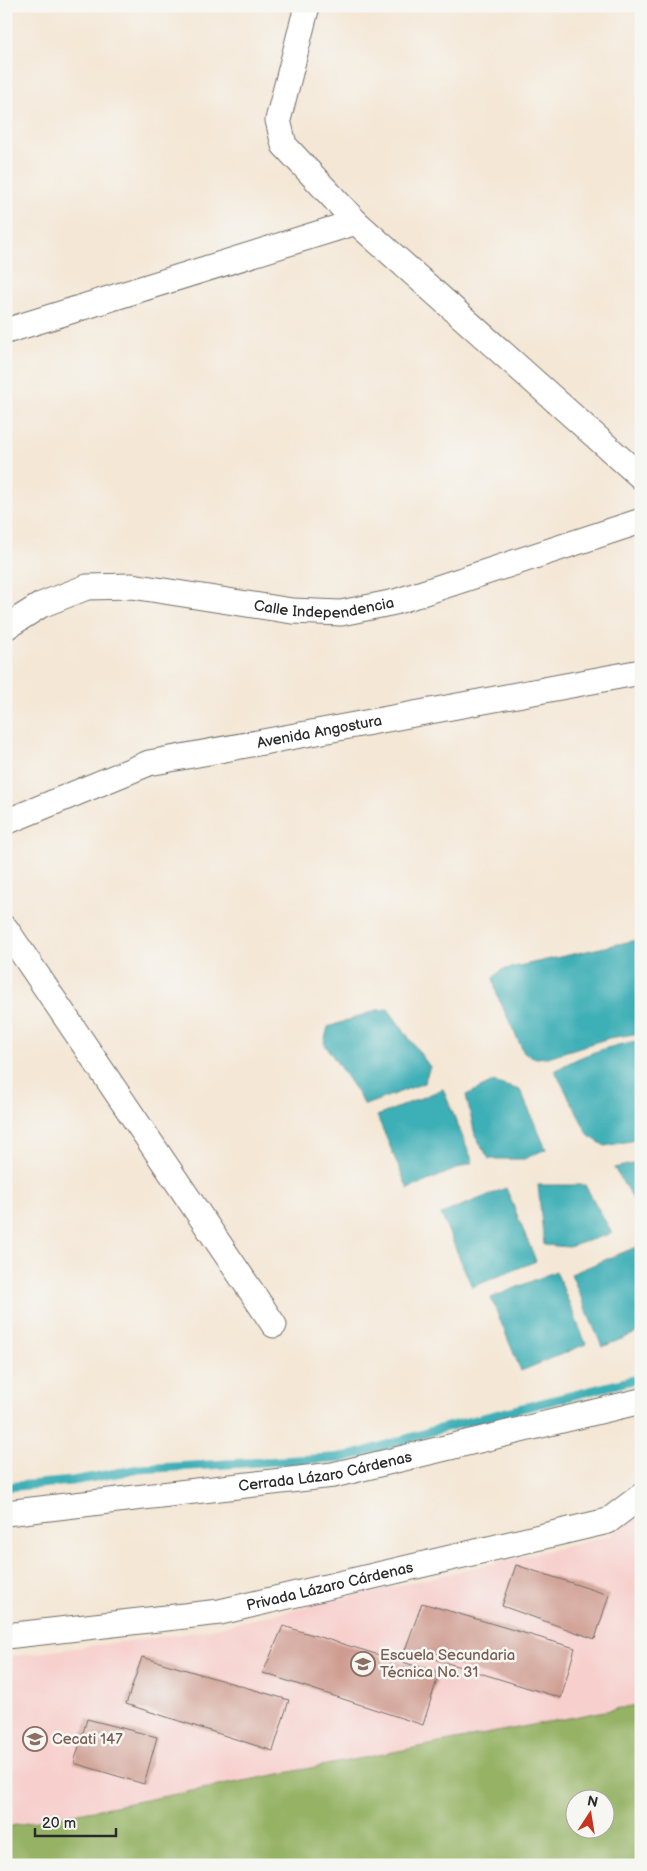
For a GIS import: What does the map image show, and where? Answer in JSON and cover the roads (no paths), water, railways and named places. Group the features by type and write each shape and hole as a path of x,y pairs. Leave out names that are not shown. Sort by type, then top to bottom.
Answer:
{"street":[{"path":"306,6 278,120 284,145 356,222 641,477"},
{"path":"6,332 356,222"},
{"name":"Calle Independencia","path":"6,627 41,605 87,587 132,586 292,611 341,613 394,602 641,521"},
{"name":"Avenida Angostura","path":"6,822 148,763 641,672"},
{"path":"6,929 274,1325"},
{"name":"Cerrada Lázaro Cárdenas","path":"6,1513 333,1475 641,1401"},
{"name":"Privada Lázaro Cárdenas","path":"6,1636 220,1612 608,1521 641,1496"}],"water":[{"path":"641,939 641,1033 609,1038 548,1057 536,1058 524,1053 497,995 493,978 501,970"},
{"path":"388,1009 430,1067 424,1083 365,1105 324,1043 328,1027 377,1010"},
{"path":"641,1040 641,1139 605,1146 589,1136 555,1071 596,1051"},
{"path":"493,1082 520,1090 546,1149 524,1159 489,1159 475,1135 466,1095"},
{"path":"443,1089 473,1162 408,1189 377,1116"},
{"path":"641,1162 641,1212 614,1168"},
{"path":"538,1185 585,1185 612,1233 569,1247 544,1245"},
{"path":"506,1188 536,1261 472,1287 441,1214"},
{"path":"636,1247 641,1257 641,1331 602,1347 571,1274"},
{"path":"556,1271 586,1344 521,1371 491,1298"}],"waterway":[{"path":"6,1487 72,1481 139,1469 347,1457 439,1429 641,1378"}],"place":[{"name":"Escuela Secundaria Técnica No. 31","path":"363,1664"},
{"name":"Cecati 147","path":"35,1739"}]}
